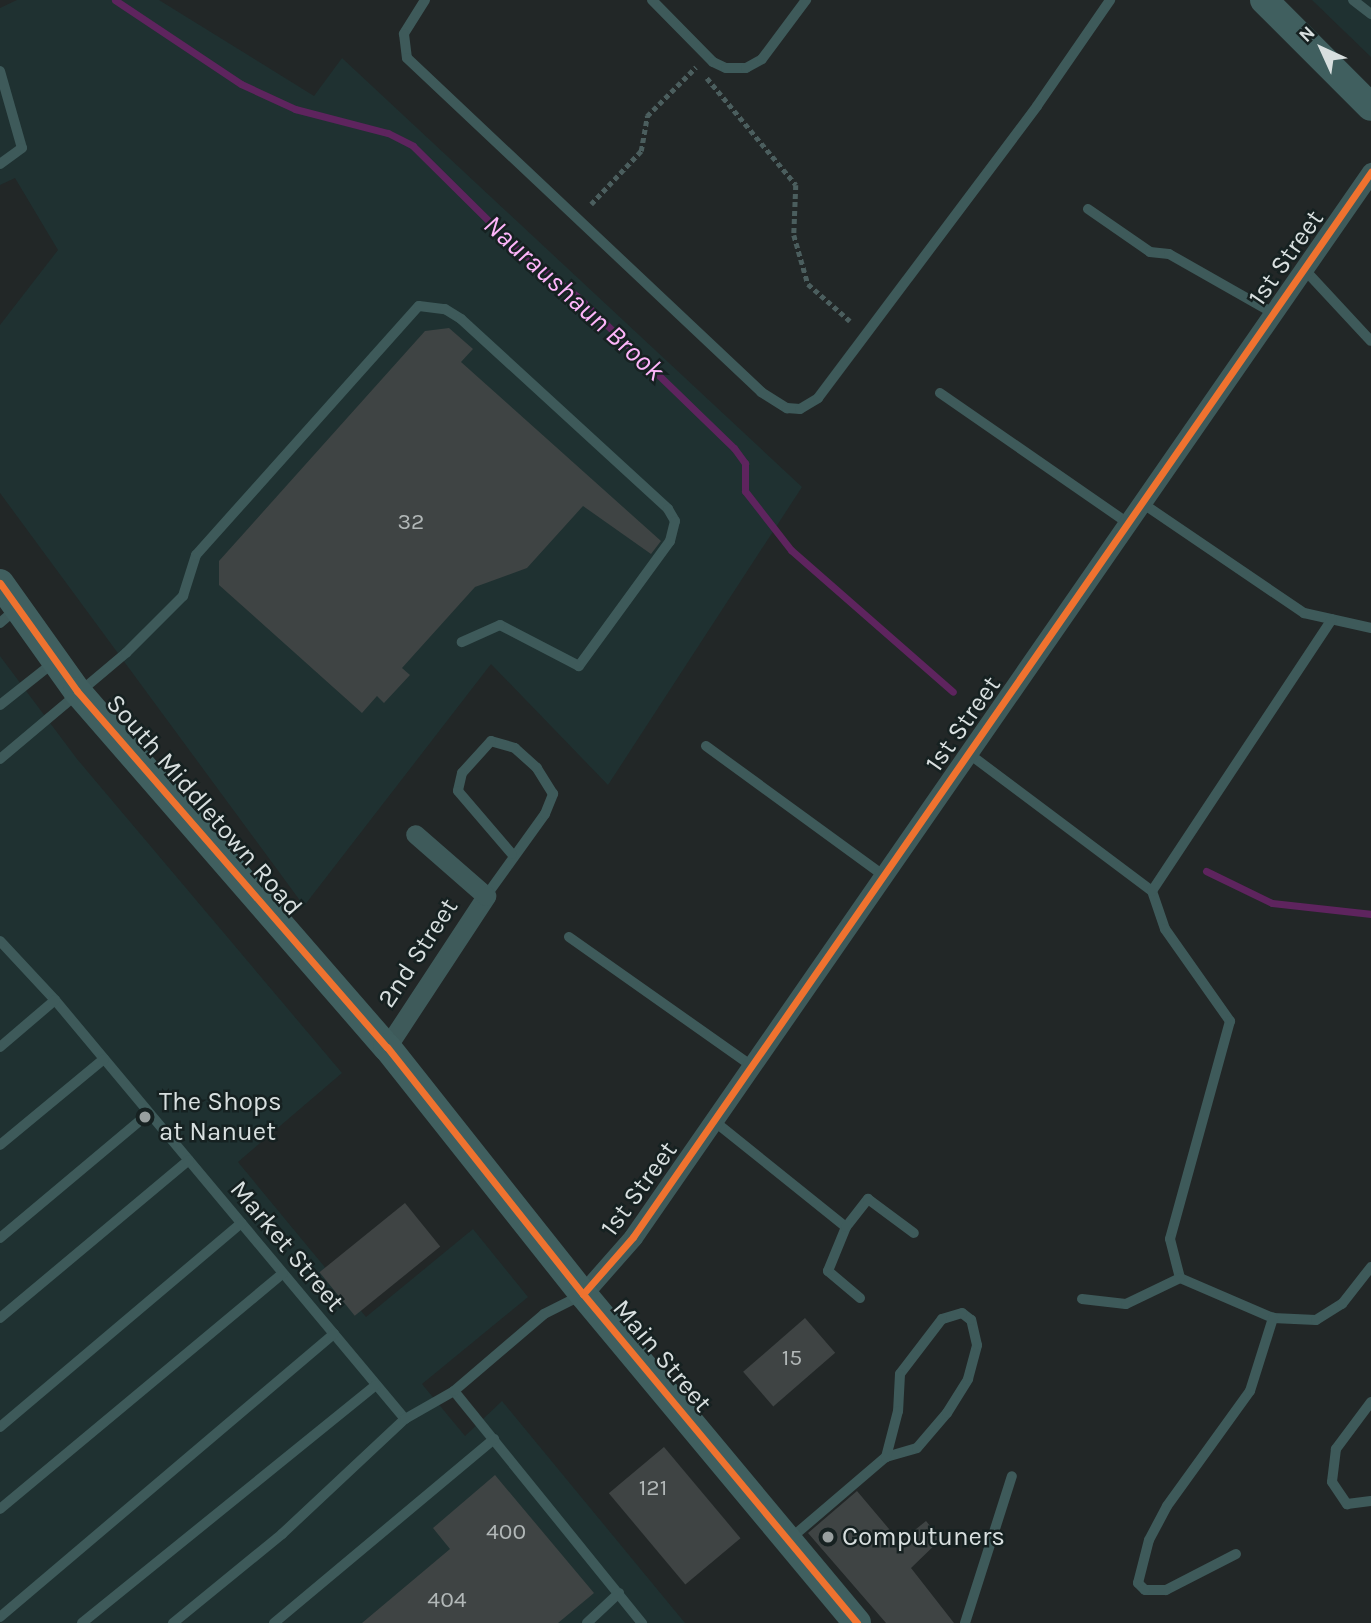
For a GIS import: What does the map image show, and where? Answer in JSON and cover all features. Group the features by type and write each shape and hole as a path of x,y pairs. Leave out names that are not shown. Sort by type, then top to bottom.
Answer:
{"street":[{"path":"1264,0 1371,107"},
{"name":"1st Street","path":"583,1294 633,1237 1371,172"},
{"name":"South Middletown Road","path":"0,583 9,616 54,661 77,691 387,1046"},
{"name":"2nd Street","path":"387,1046 486,896 415,834"},
{"name":"Main Street","path":"387,1046 583,1294 857,1623"}],"lane":[{"path":"425,0 404,34 407,58 761,392 788,408 800,409 818,398 1037,106 1110,0"},
{"path":"652,0 713,62 726,68 746,68 762,59 806,0"},
{"path":"1353,0 1371,14"},
{"path":"0,71 22,148 0,164"},
{"path":"1087,209 1150,251 1169,254 1273,313"},
{"path":"1304,269 1371,341"},
{"path":"0,759 77,691 126,653 183,596 197,555 419,306 444,309 461,318 668,509 675,521 670,541 579,666 500,625 462,642"},
{"path":"940,393 1128,523"},
{"path":"1142,503 1304,613 1371,628"},
{"path":"1152,891 1332,619"},
{"path":"0,705 54,661"},
{"path":"486,896 512,854 545,814 553,794 537,768 516,748 491,741 462,773 458,791 512,854"},
{"path":"706,746 884,876"},
{"path":"968,753 1152,891 1165,929 1230,1021 1170,1239 1180,1278"},
{"path":"569,937 752,1066"},
{"name":"Market Street","path":"0,941 55,1000 405,1419"},
{"path":"0,1047 55,1000"},
{"path":"0,1145 104,1059"},
{"path":"0,1238 149,1113"},
{"path":"714,1121 846,1227"},
{"path":"0,1318 189,1160"},
{"path":"860,1298 828,1271 846,1227 868,1199 914,1233"},
{"path":"0,1427 241,1223"},
{"path":"1082,1299 1126,1304 1180,1278 1273,1318 1316,1320 1342,1304 1371,1267"},
{"path":"0,1509 283,1273"},
{"path":"173,1623 282,1534 405,1419 454,1391 544,1314 583,1294"},
{"path":"788,1541 886,1457 917,1448 968,1379 977,1345 971,1320 962,1313 942,1319 900,1374 898,1411 886,1457"},
{"path":"1236,1554 1166,1590 1145,1590 1138,1583 1149,1540 1167,1506 1250,1391 1273,1318"},
{"path":"0,1617 334,1334"},
{"path":"82,1623 376,1385"},
{"path":"454,1391 642,1623"},
{"path":"1371,1402 1336,1448 1332,1482 1347,1504 1371,1501"},
{"path":"274,1623 494,1439"},
{"path":"965,1623 1012,1476"},
{"path":"587,1623 619,1593"}],"path":[{"path":"591,204 641,151 647,116 696,67"},
{"path":"703,74 796,184 794,235 808,284 850,321"}],"shaded area":[{"path":"17,0 159,0 314,96 342,58 802,487 608,785 491,664 304,906 0,493 0,325 58,250 15,178 0,185 0,8"},
{"path":"1312,0 1371,0 1371,57"},
{"name":"The Shops at Nanuet","path":"0,656 77,759 342,1073 238,1162 366,1317 473,1229 528,1297 422,1384 465,1436 502,1401 685,1623 0,1623"}],"building":[{"path":"449,328 473,349 461,362 661,541 651,554 583,506 527,568 475,587 402,668 410,675 384,703 377,696 362,713 219,585 219,561 425,331"},
{"path":"405,1203 440,1247 355,1316 320,1272"},
{"path":"805,1318 835,1353 773,1407 743,1372"},
{"path":"664,1447 740,1538 685,1584 609,1493"},
{"path":"495,1475 594,1593 558,1623 362,1623 450,1549 433,1528"},
{"path":"857,1491 900,1542 926,1521 941,1539 911,1568 954,1623 886,1623 808,1533"}],"waterway":[{"name":"Nauraushaun Brook","path":"115,0 241,84 295,109 388,133 413,146 516,248 579,298 734,448 745,463 745,491 791,550 953,692"},
{"name":"Nauraushaun Brook","path":"1206,871 1272,903 1371,914"}],"cycle path":[{"path":"583,1294 633,1237 1371,172"},
{"path":"0,583 77,691 387,1047 583,1294 857,1623"}],"place":[{"name":"The Shops at Nanuet","path":"145,1117"},
{"name":"Computuners","path":"828,1537"}]}
